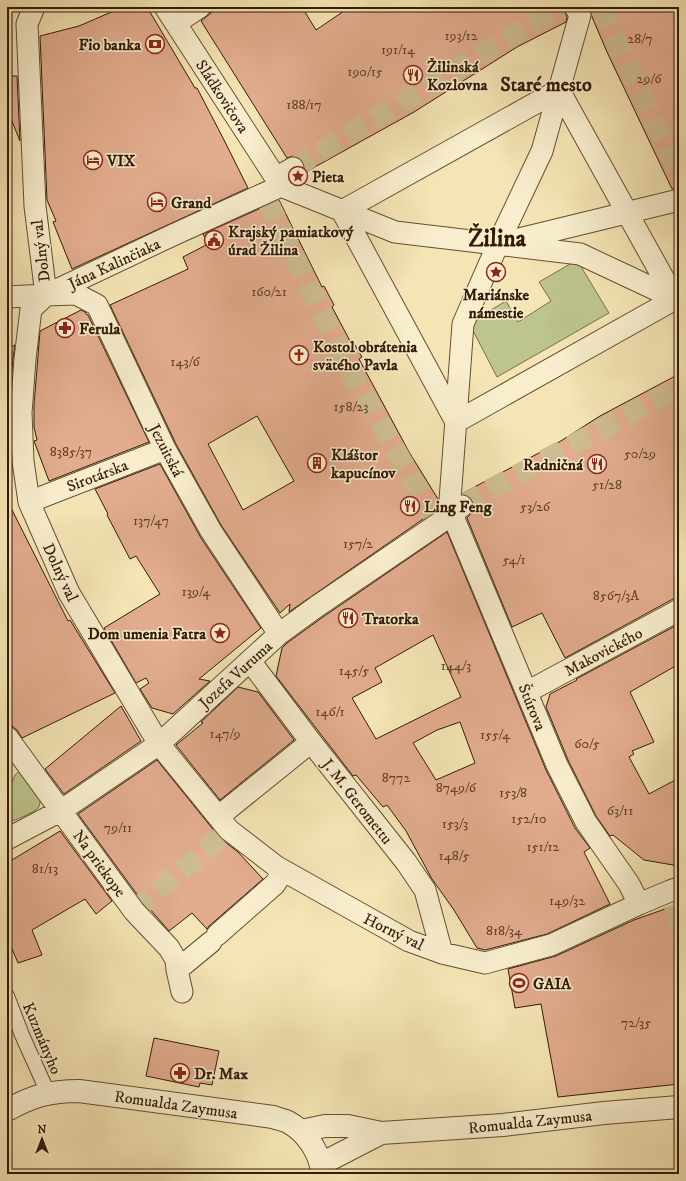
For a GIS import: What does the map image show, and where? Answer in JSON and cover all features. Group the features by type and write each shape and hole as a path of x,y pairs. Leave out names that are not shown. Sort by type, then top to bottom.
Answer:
{"street":[{"name":"Dolný val","path":"34,7 27,24 27,30 32,106 35,206 46,295 31,309 21,413 23,461 30,502 69,593 159,744"},
{"path":"170,15 200,7"},
{"path":"447,511 456,422 463,324 498,244 542,151 559,90 578,11"},
{"name":"Sládkovičova","path":"170,15 276,185"},
{"path":"342,211 559,90"},
{"path":"559,90 677,300"},
{"name":"Jána Kalinčiaka","path":"7,297 46,295 171,231 276,185"},
{"path":"276,185 395,232 580,254 677,300"},
{"path":"498,244 678,200"},
{"path":"342,211 456,422"},
{"name":"Jezuitská","path":"46,295 76,294 97,305 165,449 211,532 279,634"},
{"path":"456,422 677,300"},
{"name":"Sirotárska","path":"30,502 165,449"},
{"name":"Jozefa Vuruma","path":"7,839 62,810 159,744 279,634 447,511"},
{"name":"Štúrova","path":"447,511 527,692 557,765 586,822 628,884 639,904"},
{"name":"Makovického","path":"527,692 679,610"},
{"name":"J. M. Geromettu","path":"250,661 311,742 406,862 425,890 442,953"},
{"name":"Na priekope","path":"7,737 134,910 169,948 176,960 182,992"},
{"path":"218,816 311,742"},
{"name":"Horný val","path":"159,744 229,830 277,867 409,941 442,953 485,963 551,946 639,904 674,895"},
{"path":"177,970 275,884 284,871"},
{"name":"Romualda Zaymusa","path":"7,1110 27,1100 48,1093 65,1091 85,1092 273,1117 289,1123 301,1131 315,1149 322,1169 381,1133"},
{"name":"Romualda Zaymusa","path":"301,1131 325,1126 348,1126 381,1133 503,1125 604,1113 679,1107"}],"lane":[{"name":"Kuzmányho","path":"7,996 22,1035 48,1093"}],"green space":[{"path":"577,260 609,313 497,377 469,323 506,301 518,322 551,301 539,282"},
{"path":"18,772 22,773 40,799 40,805 38,808 23,817 7,823 7,782 11,784"}],"building":[{"path":"123,7 147,7 195,88 197,88 248,188 72,269 53,222 56,221 47,200 40,36 79,26"},
{"path":"212,7 302,7 316,30 350,7 563,7 567,17 566,22 517,47 414,112 304,173 304,162 293,156 287,158 201,21 211,13"},
{"path":"589,7 679,7 679,188 672,189 607,52"},
{"path":"7,76 17,76 20,141 7,109"},
{"path":"279,200 322,287 324,286 334,305 332,307 350,341 352,340 362,357 359,359 409,452 438,499 439,508 289,612 290,604 280,613 221,525 176,444 110,305 188,269 183,257 208,244 203,234","holes":["257,416 294,481 243,510 208,444"]},
{"path":"81,310 88,315 149,442 49,481 34,441 37,440 34,427 34,405 40,331"},
{"path":"15,345 11,380 7,369 7,349"},
{"path":"679,374 679,598 673,599 565,658 542,613 512,627 467,518 473,511 474,504 467,495 462,494 556,444 600,416"},
{"path":"160,464 201,538 261,628 199,679 210,681 173,714 152,708 140,689 149,683 146,678 136,683 104,628 160,594 136,556 130,559 95,489"},
{"path":"7,500 68,621 70,620 115,693 22,738 7,717"},
{"path":"447,532 546,770 575,828 590,848 584,852 610,904 547,934 485,950 477,948 454,910 432,879 406,831 387,805 383,807 356,775 353,776 276,676 282,648 323,617","holes":["433,635 461,697 376,739 352,698 382,682 375,668","460,722 475,763 436,780 413,743 437,730"]},
{"path":"679,624 679,664 630,692 654,742 632,751 634,754 629,757 649,794 679,778 679,866 644,860 613,835 610,836 596,816 568,760 546,707 550,694"},
{"path":"238,687 258,692 294,740 220,800 176,745 203,723 201,722"},
{"path":"121,706 141,741 64,794 45,769"},
{"path":"157,760 220,838 238,852 263,879 207,929 192,913 169,931 136,893 78,814"},
{"path":"60,831 112,901 96,914 85,899 32,930 42,955 18,963 7,937 7,863"},
{"path":"679,904 679,1084 558,1097 541,1004 515,1008 508,969 556,956 634,920"},
{"path":"154,1038 219,1051 212,1085 200,1083 199,1087 146,1076"}],"tunnel":[{"path":"293,168 560,7"},
{"path":"600,7 679,174"},
{"path":"267,200 351,372 432,514"},
{"path":"462,505 679,387"},
{"path":"134,911 229,830"},
{"path":"674,905 679,924"}],"place":[{"name":"Fio banka","path":"155,44"},
{"name":"Žilinská Kozlovna","path":"413,75"},
{"name":"VIX","path":"93,160"},
{"name":"Pieta","path":"298,176"},
{"name":"Grand","path":"157,202"},
{"name":"Krajský pamiatkový úrad Žilina","path":"214,240"},
{"name":"Mariánske námestie","path":"496,272"},
{"name":"Ferula","path":"65,328"},
{"name":"Kostol obrátenia svätého Pavla","path":"299,355"},
{"name":"Kláštor kapucínov","path":"317,463"},
{"name":"Radničná","path":"597,464"},
{"name":"Ling Feng","path":"410,506"},
{"name":"Tratorka","path":"348,618"},
{"name":"Dom umenia Fatra","path":"220,633"},
{"name":"GAIA","path":"519,983"},
{"name":"Dr. Max","path":"180,1073"}],"district":[{"name":"Staré mesto","path":"546,84"},
{"name":"Žilina","path":"497,238"}]}
